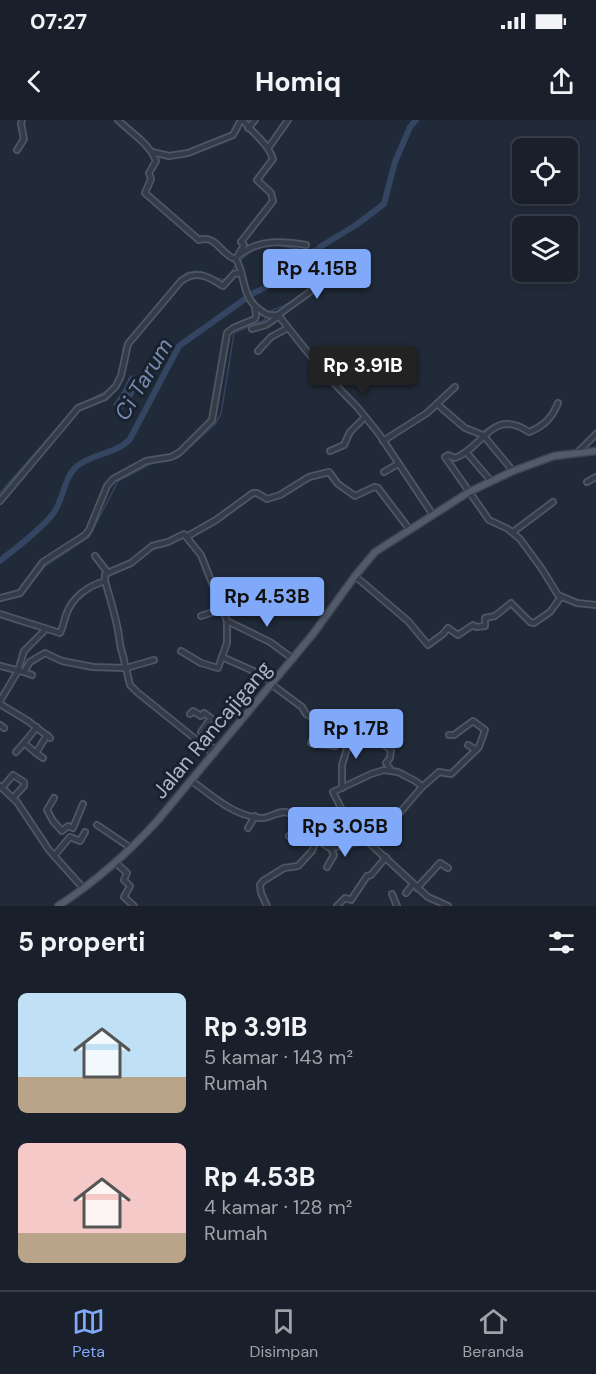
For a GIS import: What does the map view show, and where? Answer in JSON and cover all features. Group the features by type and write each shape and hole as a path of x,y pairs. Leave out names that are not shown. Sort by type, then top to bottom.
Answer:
{"main road":[{"name":"Jalan Rancajigang","path":"58,906 69,903 83,888 131,848 158,820 293,659 375,552 469,492 513,471 543,459 595,452"}],"street":[{"path":"16,150 24,139 22,120"},
{"path":"118,120 152,152 156,160 150,171 152,179 145,193 199,240 205,238 212,241 221,247 230,258 236,258 254,246 272,242 306,245"},
{"path":"152,152 169,156 188,153 233,135 242,120 269,147 273,160 257,180 271,193 273,202 241,242 244,245 236,258"},
{"path":"248,128 255,120"},
{"path":"269,147 288,120"},
{"path":"0,598 20,593 43,562 85,535 107,486 113,479 146,461 171,457 180,452 212,420 227,333 255,319 256,316 245,291 242,273 236,258"},
{"path":"252,329 266,325 311,291 328,268 342,262"},
{"path":"0,501 78,408 105,396 116,386 121,376 128,344 181,281 190,276 200,275 210,277 221,285 234,274 242,273"},
{"path":"253,305 267,316 278,316"},
{"path":"278,316 365,417 433,515"},
{"path":"258,351 271,337 288,328"},
{"path":"383,441 427,413 455,387"},
{"path":"558,403 550,419 529,432 515,423 506,424 483,435 467,453 457,458 448,454 445,457 490,521 513,532 561,597 581,604 595,605"},
{"path":"437,404 465,428 483,435 513,471"},
{"path":"330,451 344,445 350,432 365,417"},
{"path":"578,453 596,434"},
{"path":"467,453 491,481"},
{"path":"384,472 398,464"},
{"path":"215,753 130,685 105,575 131,563 152,546 168,543 183,535 188,536 216,520 253,493 266,498 280,495 301,481 329,472 338,484 355,496 374,487 378,488 410,530"},
{"path":"587,482 596,477"},
{"path":"513,532 553,502"},
{"path":"181,651 201,663 216,668 219,667 227,643 227,621 201,555 188,536"},
{"path":"95,556 108,573"},
{"path":"355,576 408,621 428,645 449,628 458,635 473,625 485,626 486,618 495,616 511,603 530,622 534,623 550,612 561,597"},
{"path":"0,614 61,632 66,614 74,601 89,587 105,581"},
{"path":"201,616 222,609"},
{"path":"227,621 272,643 293,659"},
{"path":"21,671 24,651 46,629"},
{"path":"36,753 49,737 0,703 21,671 30,662 45,653 62,661 100,668 126,668 154,660"},
{"path":"222,657 258,673 302,707 306,714 320,722 311,743 335,746 344,726 353,729 379,743 382,742 392,750 386,763 391,770"},
{"path":"0,666 32,675"},
{"path":"190,714 193,711 200,716 204,713 211,718 201,732 215,753"},
{"path":"372,845 422,787 440,771 448,774 454,773 476,750 485,730 474,721 454,735 448,735"},
{"path":"16,752 37,727"},
{"path":"342,788 342,765 353,729"},
{"path":"24,743 43,758"},
{"path":"468,745 476,750"},
{"path":"267,906 261,893 262,881 284,868 298,866 311,853 321,829 342,810 332,794 371,774 384,770 391,770 416,781 422,787"},
{"path":"13,798 24,786 24,782 14,775 1,787 13,798 54,856 83,888"},
{"path":"192,781 225,805 255,816 263,818 277,813 289,813 330,847 334,855 327,867"},
{"path":"54,798 47,810 58,827 70,837 80,841 85,832"},
{"path":"63,831 68,826 73,828 83,804"},
{"path":"248,828 255,816"},
{"path":"289,836 300,824"},
{"path":"97,825 131,848"},
{"path":"54,856 70,837"},
{"path":"330,847 363,840 386,857 432,903 448,906"},
{"path":"337,906 344,898 351,900 367,876 371,876 386,857"},
{"path":"115,862 127,873 124,880 130,886 124,897 134,906"},
{"path":"405,893 440,863 448,868"},
{"path":"392,894 397,906"}],"water":[{"path":"130,375 141,379 133,396 122,410 113,405"}],"waterway":[{"name":"Ci Tarum","path":"0,561 52,515 72,471 77,466 90,458 118,448 130,439 179,346 252,294 305,268 320,247 356,225 384,204 395,162 410,127 416,120"},
{"name":"Ci Tarum","path":"239,262 252,250 263,246 278,245 307,251 320,247 321,267 314,282 300,296 284,306 267,312"},
{"path":"122,362 126,341 186,273 199,271 227,279 236,265"},
{"path":"164,460 178,458 215,424 221,414 234,333 265,320 265,316"},
{"path":"79,405 109,390"},
{"path":"0,493 75,408"},
{"path":"8,598 23,594 44,567 89,537 118,481 154,462"}]}
